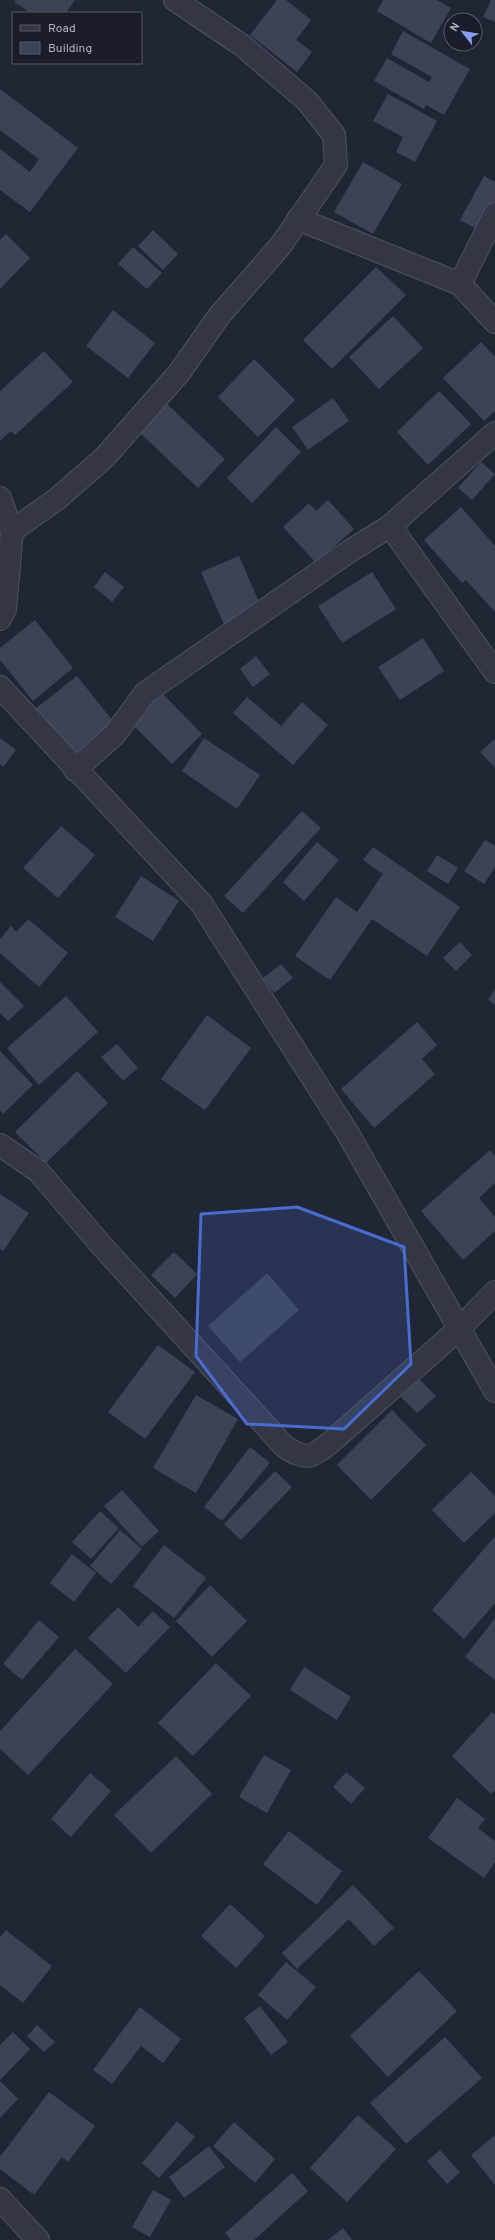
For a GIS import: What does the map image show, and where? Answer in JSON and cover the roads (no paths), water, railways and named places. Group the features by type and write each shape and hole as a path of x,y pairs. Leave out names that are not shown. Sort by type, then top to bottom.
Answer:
{"street":[{"path":"12,531 57,499 105,457 179,373 220,316 280,245 336,165 334,135 307,101 243,46 174,0"},
{"path":"460,284 495,214"},
{"path":"298,219 460,284 495,322"},
{"path":"75,770 115,734 145,693 353,549 390,526 495,433"},
{"path":"0,498 12,531 5,609 0,619"},
{"path":"390,526 495,672"},
{"path":"0,687 75,770 201,904 347,1132 495,1391"},
{"path":"0,1145 38,1171 102,1246 209,1366 284,1446 298,1456 315,1454 379,1401 459,1329 495,1292"},
{"path":"0,2199 38,2240"}]}
